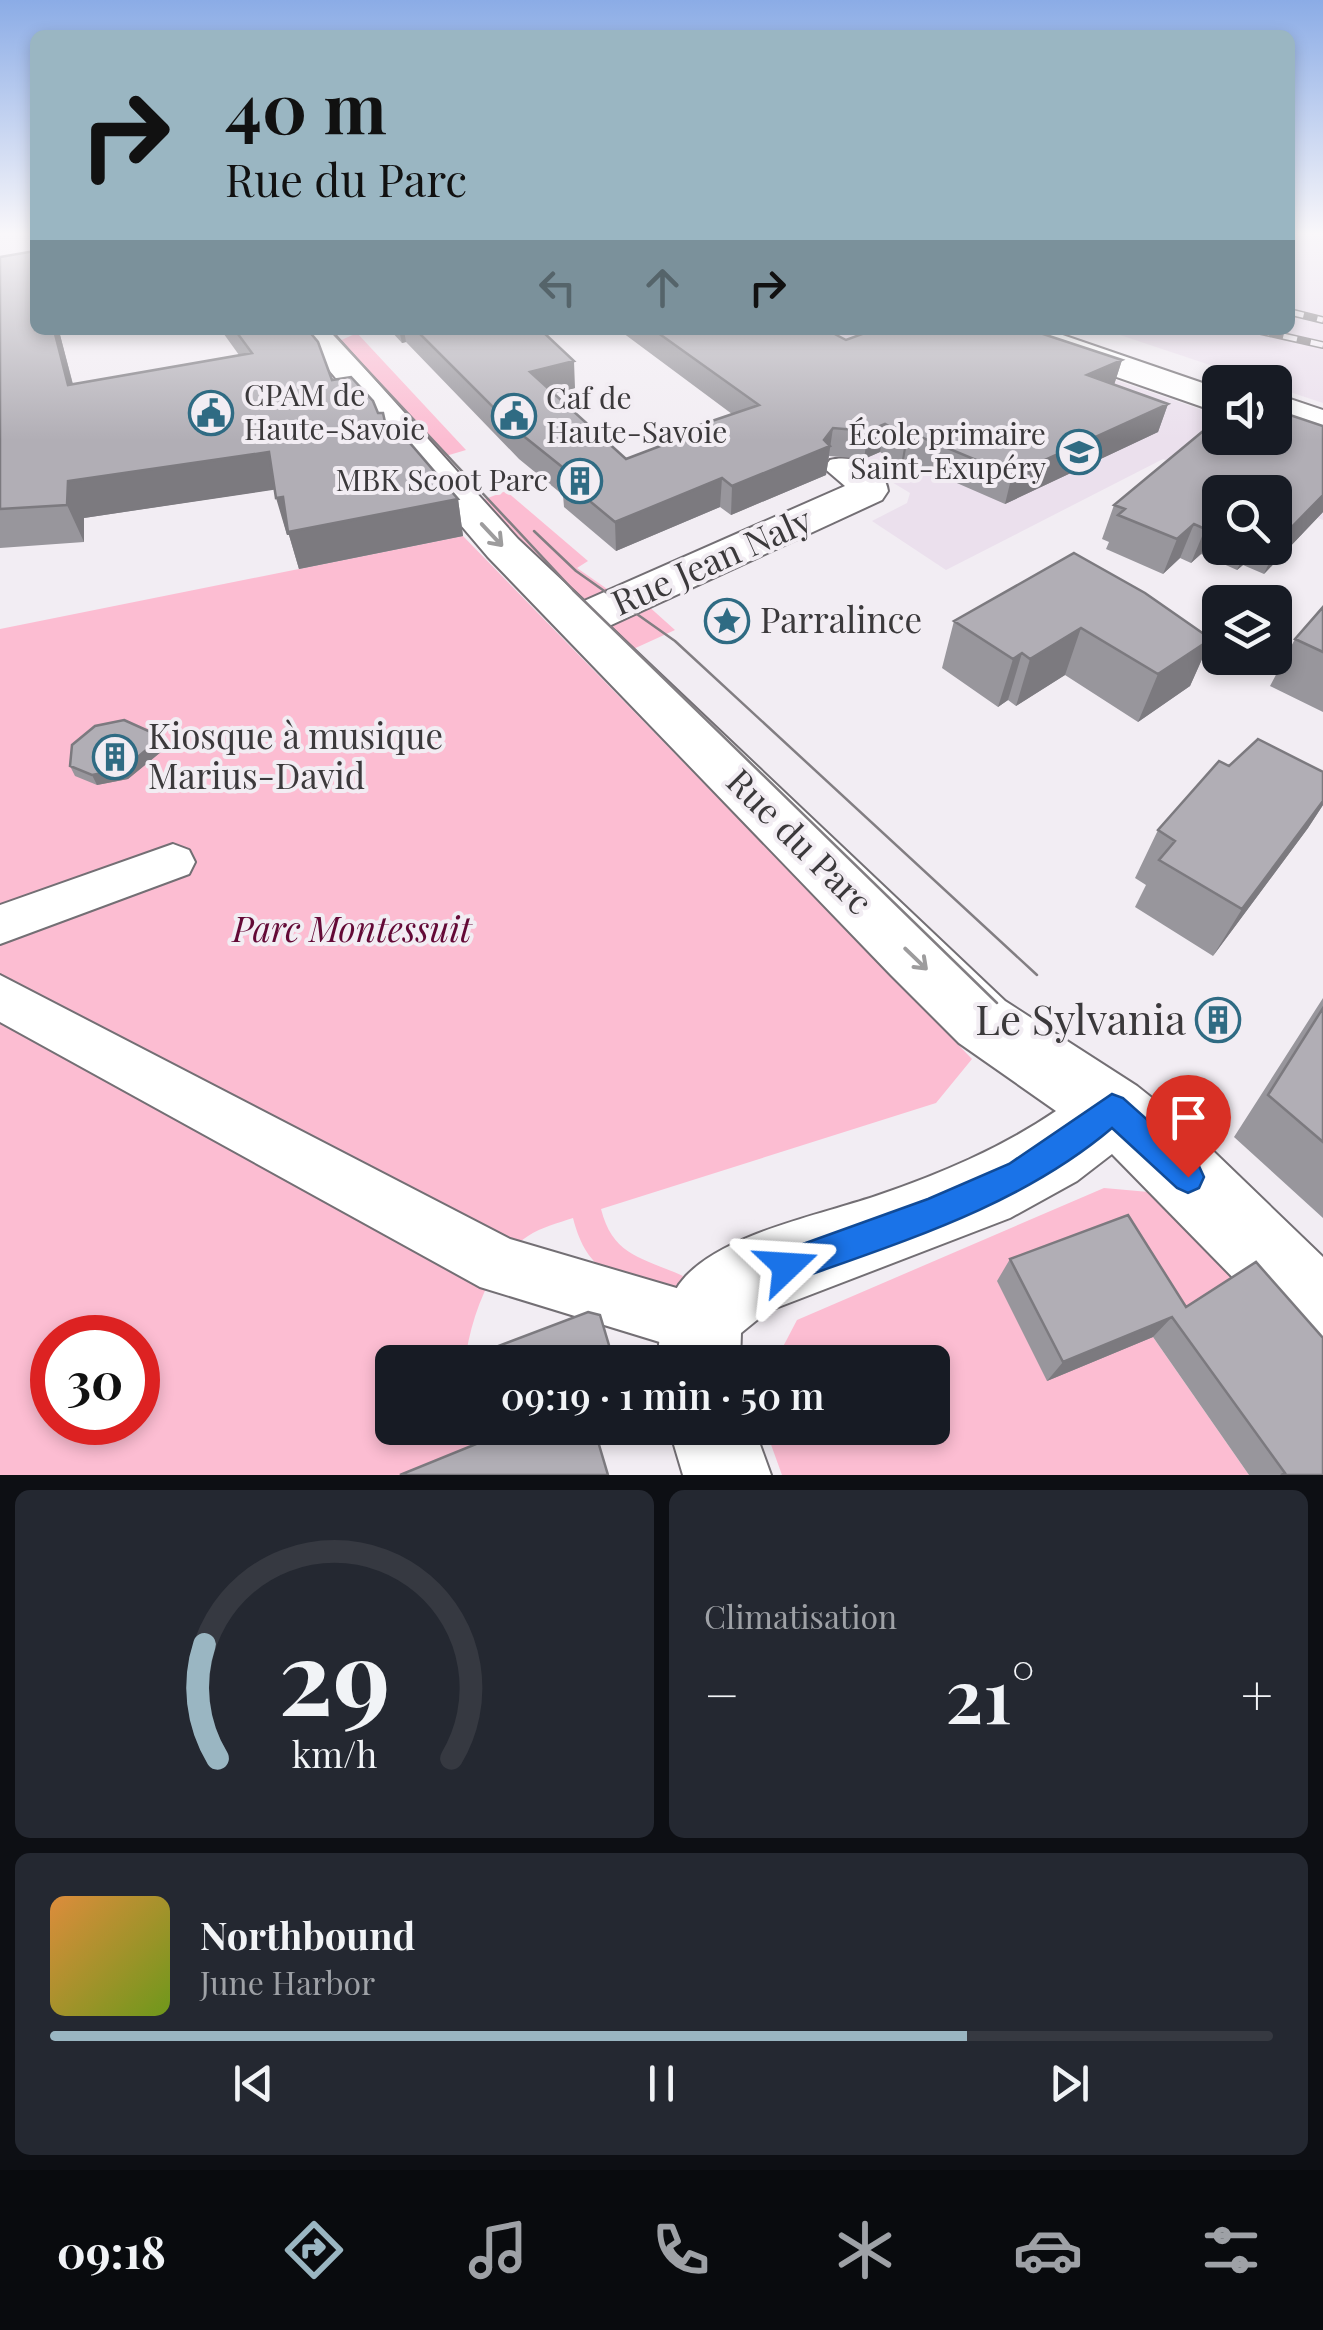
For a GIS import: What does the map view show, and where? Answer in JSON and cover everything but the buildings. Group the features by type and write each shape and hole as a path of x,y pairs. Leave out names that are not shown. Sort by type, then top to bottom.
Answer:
{"street":[{"name":"Rue du Parc","path":"316,335 438,478 982,1022 1112,1108 1161,1150 1323,1313"},
{"path":"1028,335 1202,396"},
{"path":"1069,335 1202,381"},
{"path":"1292,412 1323,423"},
{"path":"1292,427 1323,438"},
{"name":"Rue Jean Naly","path":"578,622 868,491 868,484 844,468"},
{"path":"0,925 173,862"},
{"path":"0,997 501,1266 700,1344 710,1308 737,1286 917,1219 1020,1175 1058,1153 1112,1108"},
{"path":"717,1445 727,1475"}],"shaded area":[{"path":"1295,302 1323,302 1323,403 1292,393 1292,365 1210,365 1120,335 1295,335"},
{"name":"École primaire Saint-Exupéry","path":"647,335 985,335 1202,410 1202,455 1292,455 1292,444 1323,456 1323,520 1292,508 1292,475 1206,475 1163,459 946,570 872,521 907,503 910,493"}],"green space":[{"path":"359,335 466,450 439,458 337,342"},
{"path":"506,491 588,561 577,568 610,591 577,601 480,501"},
{"name":"Parc Montessuit","path":"463,536 972,1059 936,1103 601,1209 606,1225 621,1246 683,1276 670,1301 621,1280 597,1264 579,1238 573,1218 528,1236 503,1260 484,1293 468,1345 375,1345 375,1445 469,1445 470,1459 430,1475 0,1475 0,629"},
{"path":"646,604 675,630 629,651 607,630"},
{"path":"1104,1188 1160,1193 1237,1282 1153,1337 1249,1475 782,1475 771,1445 950,1445 950,1345 784,1345 797,1320"}],"tram line":[{"path":"335,335 573,590 997,1003"},
{"path":"534,531 576,571 675,641 1037,975"}],"railway":[{"path":"1295,313 1323,320"},
{"path":"1278,335 1323,345"}],"place":[{"name":"CPAM de Haute-Savoie","path":"211,413"},
{"name":"Caf de Haute-Savoie","path":"514,416"},
{"name":"École primaire Saint-Exupéry","path":"1079,452"},
{"name":"MBK Scoot Parc","path":"580,481"},
{"name":"Parralince","path":"727,621"},
{"name":"Kiosque à musique Marius-David","path":"115,757"},
{"name":"Le Sylvania","path":"1218,1020"}],"route":[{"path":"787,1266 930,1214 1020,1175 1070,1144 1112,1108 1188,1177"}]}
